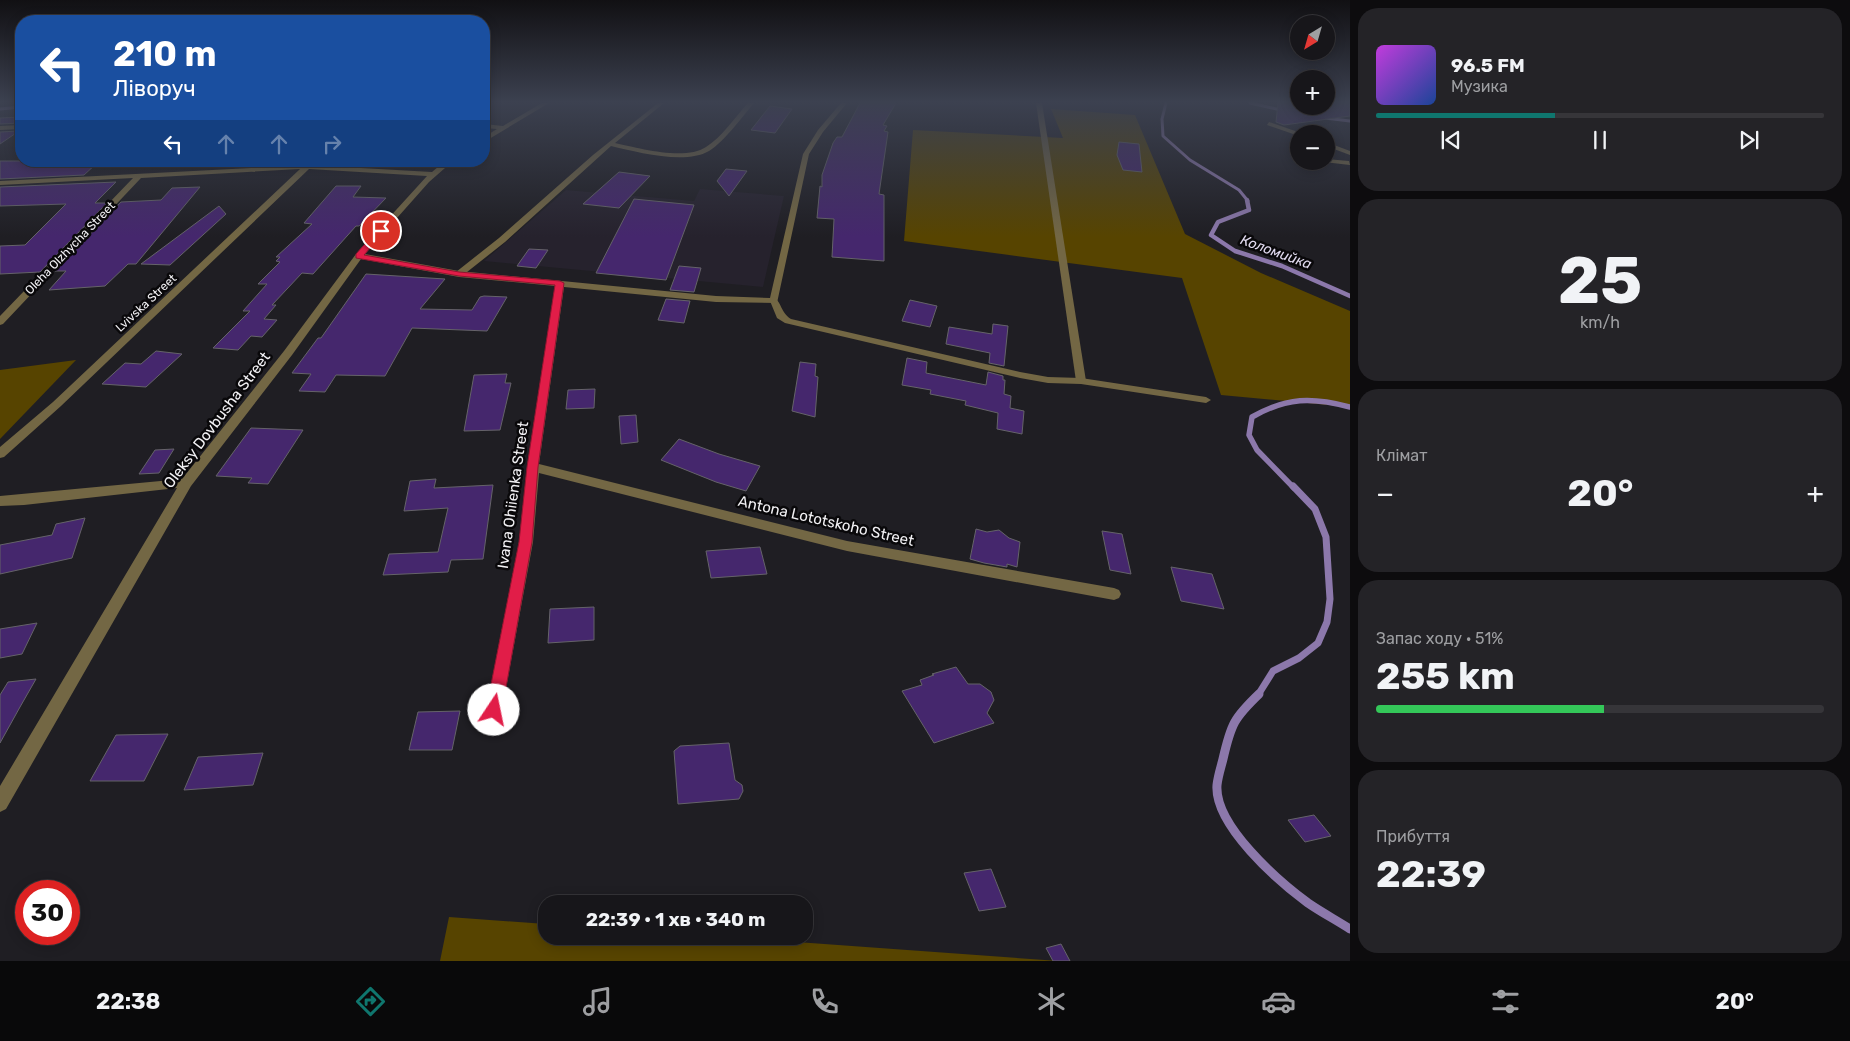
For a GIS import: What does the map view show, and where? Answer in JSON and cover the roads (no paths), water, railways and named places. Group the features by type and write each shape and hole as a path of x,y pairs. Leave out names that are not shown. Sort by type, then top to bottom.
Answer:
{"street":[{"path":"358,256 459,274 716,299 774,301 806,154 810,148"},
{"path":"1046,148 1081,381"},
{"path":"0,183 264,167"},
{"name":"Lvivska Street","path":"0,454 57,404 307,167"},
{"path":"347,167 432,174"},
{"name":"Oleksy Dovbusha Street","path":"0,803 186,483 288,353 358,256 432,174 442,167"},
{"name":"Oleha Olzhycha Street","path":"0,322 140,175"},
{"name":"Ivana Ohiienka Street","path":"494,710 526,542 533,467 560,283"},
{"name":"Antona Lototskoho Street","path":"533,467 847,546 1114,594"},
{"path":"0,501 186,483"}],"lane":[{"path":"459,274 502,240 606,148"},
{"path":"632,148 668,154 683,154 705,150 707,148"},
{"path":"1336,148 1350,153"},
{"path":"1335,162 1350,163"},
{"path":"774,301 780,316 788,321 1020,375 1048,380 1081,381 1206,400"}],"waterway":[{"name":"Коломийка","path":"1176,148 1190,160 1239,190 1248,201"},
{"name":"Коломийка","path":"1247,200 1249,210 1218,222 1211,235 1235,251 1282,266 1350,296"},
{"name":"Коломийка","path":"1294,488 1257,450 1249,435 1252,417 1288,402 1312,400 1350,407"},
{"name":"Коломийка","path":"1258,695 1273,671 1299,658 1318,643 1327,622 1330,599 1326,537 1315,509 1293,486"},
{"name":"Коломийка","path":"1258,695 1244,709 1231,729 1217,782 1219,801 1226,817 1237,834 1265,867 1308,903 1350,929"}]}
